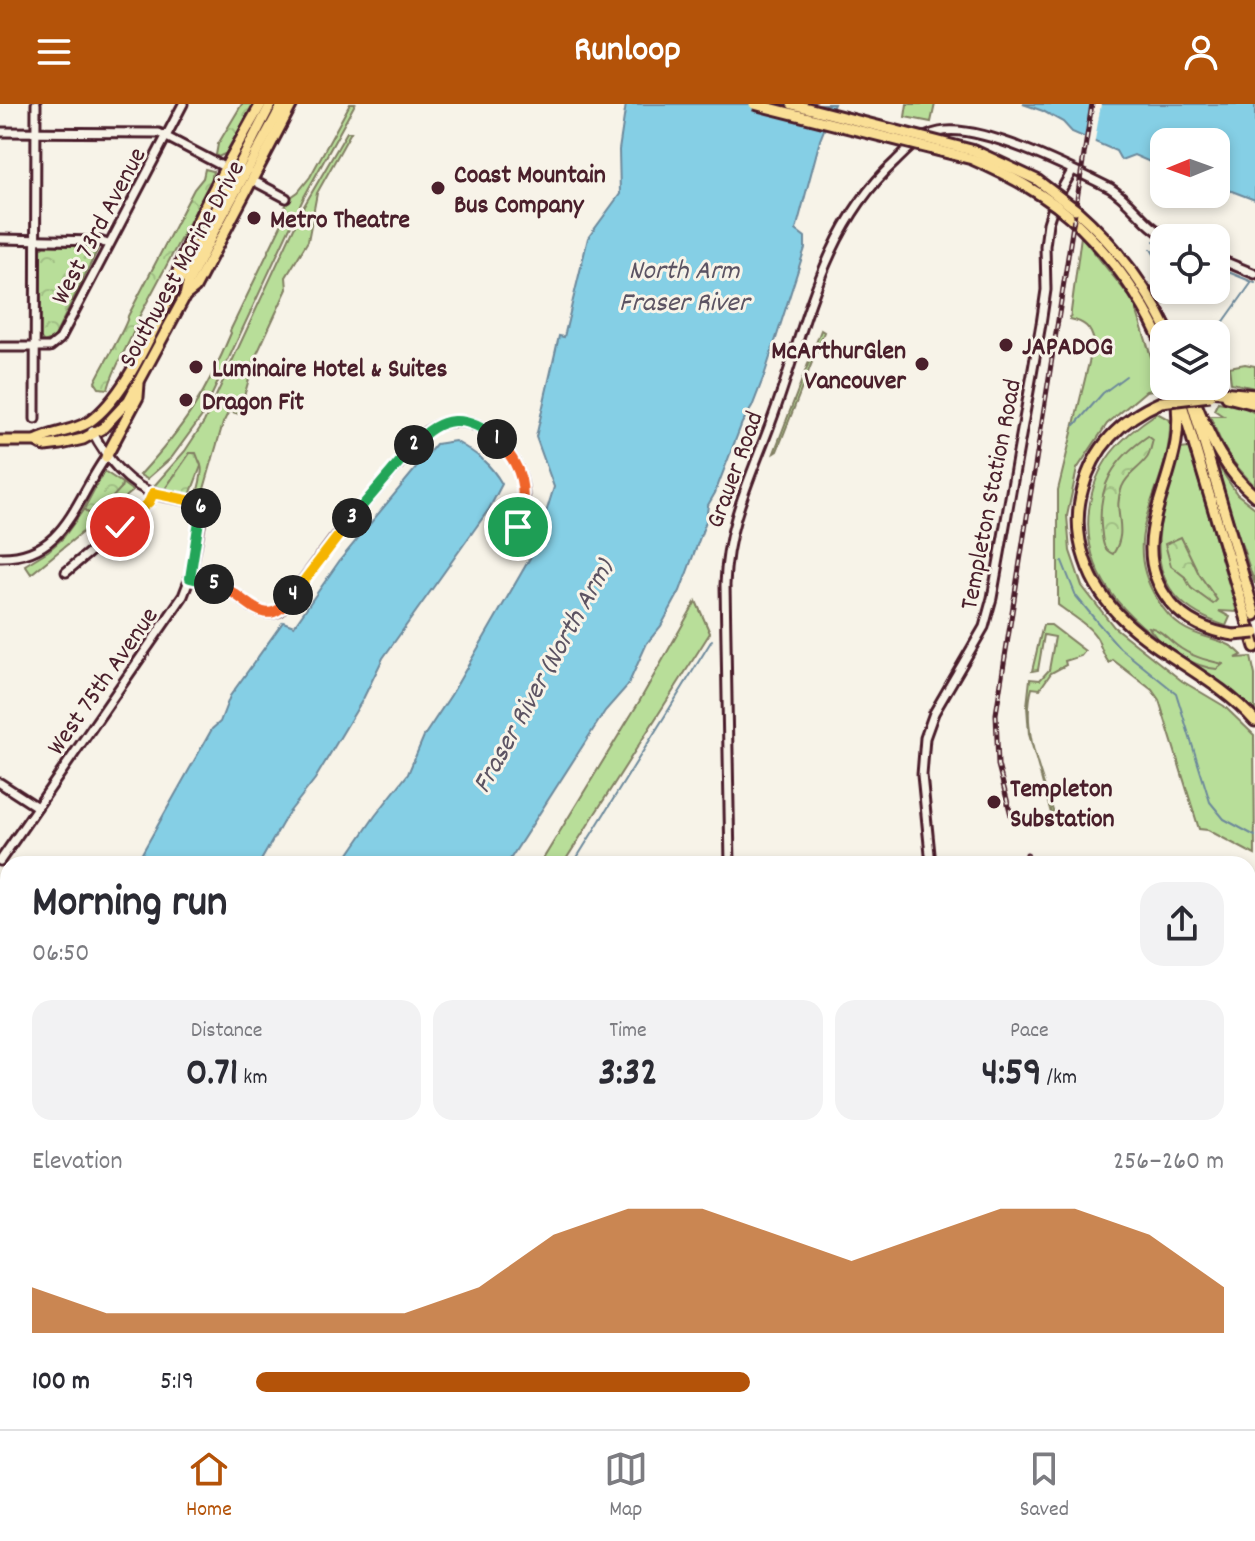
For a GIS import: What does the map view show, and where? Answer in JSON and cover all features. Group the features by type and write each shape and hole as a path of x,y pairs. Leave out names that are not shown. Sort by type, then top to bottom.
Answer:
{"main road":[{"name":"Southwest Marine Drive","path":"88,422 119,389 173,291 176,275 226,168 261,104"},
{"path":"185,296 258,139 271,104"},
{"path":"173,291 258,139 283,104"},
{"name":"Southwest Marine Drive","path":"93,433 116,417 140,381 185,296 195,288 292,104"},
{"path":"754,104 972,159 999,170 1072,213 1126,278 1150,320"},
{"path":"792,104 975,151 1037,180 1125,261 1162,320"},
{"path":"106,457 138,397 140,381"},
{"path":"1230,394 1255,395"},
{"path":"1230,398 1255,404"},
{"path":"1166,400 1120,425 1093,461 1079,502 1078,528 1083,555 1097,588 1120,617 1172,659 1233,699 1255,721"},
{"path":"1176,400 1177,431 1152,522 1149,546 1151,563 1160,587 1180,613 1208,629 1234,635 1255,633"},
{"path":"1180,400 1255,647"},
{"path":"1192,400 1255,615"},
{"path":"1195,400 1222,459 1255,496"},
{"path":"0,441 36,441 88,422"},
{"path":"36,441 45,446 61,444 93,433"}],"street":[{"path":"35,419 36,104"},
{"name":"West 73rd Avenue","path":"35,348 50,347 60,339 183,104"},
{"name":"Grauer Road","path":"730,856 727,548 734,516 776,410 823,267 866,192 919,139 929,135 950,129 979,132 1072,171"},
{"path":"0,132 159,133 226,168"},
{"path":"1072,171 1117,193 1150,226"},
{"name":"Templeton Station Road","path":"930,856 922,775 923,747 934,713 984,627 992,598 1041,324 1046,290 1048,223 1055,201 1072,171"},
{"path":"252,180 286,198"},
{"path":"0,239 99,241 108,244"},
{"path":"1230,264 1255,274"},
{"path":"0,347 35,348"},
{"path":"190,578 223,586 264,614 280,611 334,539 427,431 439,423 453,421 471,424 494,436 513,458 524,493 518,527"},
{"path":"66,572 149,502 153,493 106,457 88,422"},
{"path":"0,557 28,554 49,541 73,514 106,457"},
{"name":"West 75th Avenue","path":"3,856 183,596 190,578 201,507 192,501 153,493"},
{"path":"0,783 37,807"}],"green space":[{"path":"242,104 253,104 227,153 218,157 218,144"},
{"path":"350,104 355,104 304,197 202,416 172,457 147,479 140,475 182,425 203,392 286,215 285,207 310,177"},
{"path":"907,104 935,104 931,122 905,117"},
{"path":"347,132 351,132 317,193 308,241 286,277 287,289 255,358 239,414 229,411 223,423 202,496 197,494 201,466 190,453 165,489 154,486 185,451 204,422 304,206"},
{"path":"205,169 213,171 211,182 139,317 108,389 99,388 95,382"},
{"path":"1081,236 1134,302 1150,354 1150,390 1107,424 1077,469 1067,516 1070,551 1082,586 1114,627 1182,681 1224,706 1254,735 1255,855 1208,830 1199,829 1159,700 1152,690 1113,660 1109,663 1091,630 1058,605 1058,490 1094,342 1086,326 1070,319"},
{"path":"45,245 99,247 54,338 44,342 40,337 40,250"},
{"path":"821,330 824,332 774,453"},
{"path":"1255,366 1255,388 1231,383 1230,367"},
{"path":"1218,402 1244,407 1255,413 1255,486 1223,446 1210,416 1223,416 1214,410"},
{"path":"1157,413 1170,420 1169,444 1143,530 1142,552 1146,575 1159,603 1178,624 1231,646 1242,655 1236,658 1251,657 1255,675 1255,714 1145,628 1120,604 1101,577 1090,546 1089,510 1103,465 1131,432"},
{"path":"1148,436 1153,440 1148,456 1127,479 1119,496 1120,536 1113,554 1104,546 1101,527 1105,486 1125,454"},
{"path":"1189,448 1237,612 1219,611 1230,617 1226,626 1196,612 1175,595 1163,575 1159,553 1164,503 1180,449"},
{"path":"190,453 196,453 201,466 190,495 165,489"},
{"path":"1219,467 1237,494 1255,508 1255,584 1216,469"},
{"path":"104,471 122,483 121,488 101,510 88,513 84,509"},
{"path":"122,483 133,491 31,574 25,565 63,538 84,509 88,513 121,488"},
{"path":"1181,537 1199,574 1217,600 1213,604 1191,588 1185,577 1171,566 1165,544"},
{"path":"696,601 710,633 568,856 545,856 639,702"},
{"path":"1043,625 1051,625 1085,651 1081,656 1065,661 1066,665 1051,673 1040,689 1032,688 1029,722 1035,755 1029,734 1027,706 1030,679 1040,680 1049,670 1055,637 1044,635 1038,670 1032,671"},
{"path":"1149,627 1187,652 1223,664 1217,669 1188,660 1169,649"},
{"path":"1036,759 1057,823 1054,824"}],"water":[{"name":"North Arm Fraser River","path":"626,104 834,104 820,140 796,230 805,237 805,248 764,376 708,505 706,521 680,591 661,626 647,643 628,685 605,711 512,856 348,856 408,774 424,736 534,551 554,487 536,437 559,336 564,337 588,238 620,194 619,150"},
{"path":"1023,104 1255,104 1255,200 1230,190 1230,128 1150,128 1150,162 1134,155 1121,160 1116,151 1072,132 1063,122"},
{"path":"455,441 470,450 493,470 502,484 489,509 383,658 363,699 315,779 287,815 264,856 141,856 212,729 220,722 230,696 283,622 294,626 340,560 436,444"}],"pier":[{"path":"1090,104 1101,104 1094,146 1084,142"}],"waterway":[{"path":"1230,273 1255,283"},
{"path":"1225,320 1252,282"},
{"path":"1075,425 1103,393 1126,376"},
{"path":"1062,561 1076,596 1098,623 1120,648 1176,693 1210,802 1224,819 1255,836"},
{"path":"578,856 712,640"}],"railway":[{"path":"1011,815 998,765 996,714 1092,104"}],"place":[{"name":"Coast Mountain Bus Company","path":"438,188"},
{"name":"Metro Theatre","path":"254,218"},
{"name":"JAPADOG","path":"1006,345"},
{"name":"McArthurGlen Vancouver","path":"922,364"},
{"name":"Luminaire Hotel & Suites","path":"196,367"},
{"name":"Dragon Fit","path":"186,400"},
{"name":"Templeton Substation","path":"994,802"}],"route":[{"path":"120,527 149,502 153,493 199,504 202,515 190,578 223,586 264,614 273,614 286,605 334,539 427,431 439,423 453,421 486,431 513,458 524,493 518,527"}],"water label":[{"name":"Fraser River (North Arm)","path":"541,675"}]}
